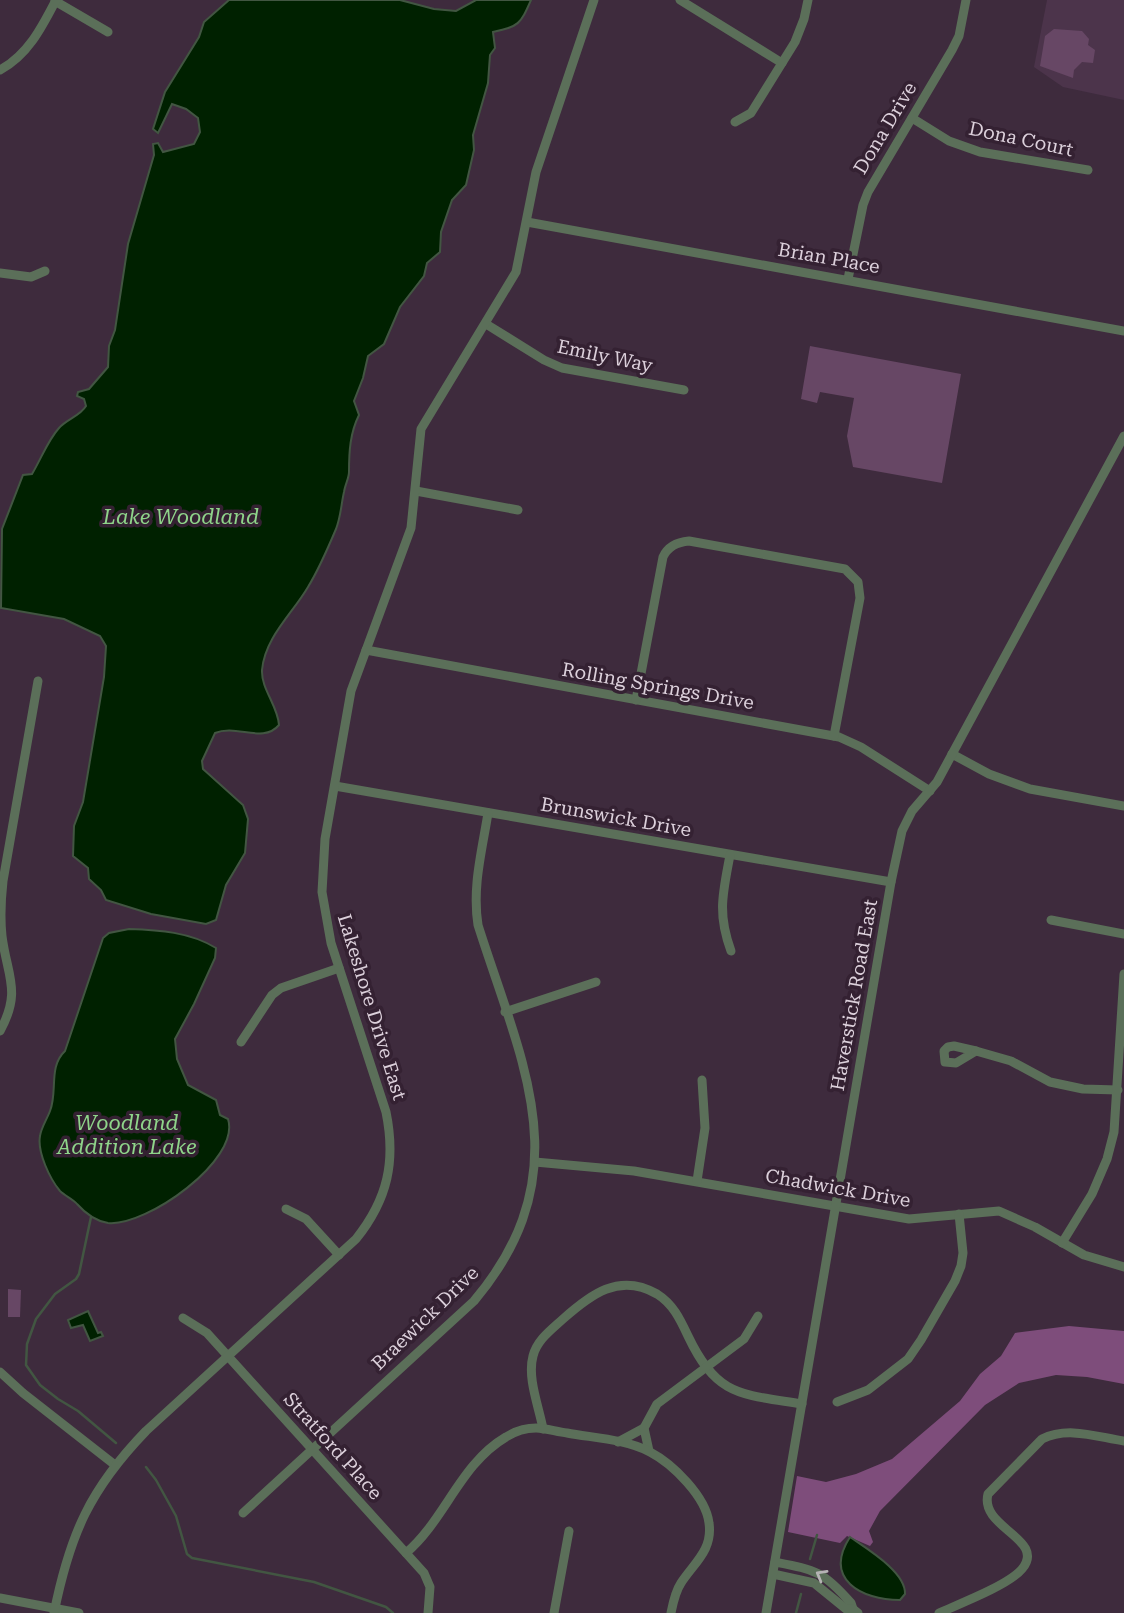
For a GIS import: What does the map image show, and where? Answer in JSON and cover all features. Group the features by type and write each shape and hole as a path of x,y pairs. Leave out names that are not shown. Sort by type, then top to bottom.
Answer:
{"street":[{"name":"Lakeshore Drive East","path":"55,1611 63,1569 75,1533 115,1465 146,1431 356,1239 381,1202 391,1148 386,1111 339,968 326,921 322,892 325,839 351,691 411,528 421,429 516,272 536,172 594,0"},
{"path":"680,0 782,63"},
{"path":"735,122 751,113 782,63 799,33 808,0"},
{"name":"Dona Drive","path":"848,279 867,192 952,51 959,36 965,0"},
{"path":"0,70 16,60 31,44 56,1 108,33"},
{"name":"Dona Court","path":"912,118 949,141 980,152 1088,170"},
{"name":"Brian Place","path":"527,222 1124,331"},
{"path":"0,273 32,277 45,271"},
{"name":"Emily Way","path":"486,324 562,368 684,390"},
{"name":"Haverstick Road East","path":"766,1613 902,831 912,811 930,790 952,754 1124,436"},
{"path":"416,491 517,509"},
{"path":"636,700 665,553 676,544 689,541 845,569 858,582 860,598 834,736"},
{"name":"Rolling Springs Drive","path":"366,650 834,736 861,747 930,790"},
{"path":"0,1031 10,1006 13,986 2,935 3,881 38,681"},
{"path":"952,754 989,774 1030,789 1124,806"},
{"name":"Brunswick Drive","path":"335,786 891,882"},
{"name":"Braewick Drive","path":"243,1513 474,1301 492,1280 508,1252 526,1210 535,1162 530,1089 478,925 475,906 475,882 488,813"},
{"path":"730,855 722,917 731,951"},
{"path":"1051,920 1124,934"},
{"path":"241,1042 272,995 281,988 339,968"},
{"path":"1062,1243 1092,1194 1107,1159 1114,1132 1124,974"},
{"path":"505,1012 596,982"},
{"path":"976,1051 1011,1060 1050,1082 1083,1089 1118,1090"},
{"path":"697,1181 705,1128 702,1080"},
{"name":"Chadwick Drive","path":"535,1162 604,1167 697,1181 909,1219 999,1211 1019,1218 1084,1255 1124,1267"},
{"path":"286,1209 306,1219 339,1255"},
{"path":"837,1402 868,1390 908,1359 921,1340 955,1282 961,1266 963,1252 959,1214"},
{"path":"543,1429 532,1367 538,1343 586,1299 607,1288 623,1285 657,1294 670,1304 705,1368 731,1390 802,1404"},
{"path":"618,1442 644,1428 660,1400 744,1339 758,1316"},
{"name":"Stratford Place","path":"183,1318 206,1333 228,1356 424,1573 430,1587 428,1613"},
{"path":"0,1372 115,1465"},
{"path":"644,1428 649,1451"},
{"path":"406,1553 426,1534 456,1487 505,1437 520,1431 543,1429 618,1442 649,1451 695,1490 703,1502 709,1520 708,1546 680,1584 671,1613"},
{"path":"939,1613 1009,1579 1022,1569 1027,1557 1025,1546 992,1516 986,1502 988,1494 1042,1439 1052,1434 1071,1432 1124,1441"},
{"path":"554,1613 569,1531"},
{"path":"775,1562 808,1568 822,1574 856,1611"},
{"path":"773,1574 814,1583 846,1609 856,1611"},
{"path":"0,1598 55,1611 79,1613"}],"shaded area":[{"path":"1047,0 1124,0 1124,100 1063,87 1034,67"},
{"path":"1054,29 1082,31 1089,39 1088,45 1095,50 1093,63 1082,62 1074,70 1073,78 1040,66 1045,36"},
{"path":"810,346 961,374 942,483 853,467 847,436 854,398 820,392 817,403 801,399"},
{"path":"8,1289 21,1290 20,1317 8,1317"},
{"path":"1069,1326 1124,1331 1124,1384 1056,1375 1019,1383 985,1405 880,1511 869,1531 873,1542 870,1546 847,1536 840,1543 788,1532 797,1476 826,1482 856,1474 892,1459 960,1401 980,1374 1001,1356 1015,1333"}],"water":[{"name":"Lake Woodland","path":"229,0 400,0 434,9 456,11 476,0 531,0 518,23 493,32 495,48 490,55 488,83 473,135 474,150 466,185 452,200 441,232 440,252 427,263 424,276 400,307 384,344 368,356 354,401 359,415 352,436 349,474 338,524 312,580 280,626 264,658 262,677 279,725 273,730 258,734 232,731 215,733 202,761 203,769 243,805 248,819 245,853 226,885 216,920 206,924 151,914 106,900 101,890 89,879 88,868 73,856 74,826 83,802 104,677 106,646 100,636 64,619 1,608 2,529 23,475 32,474 55,433 86,406 84,399 77,396 78,392 89,389 108,367 109,346 115,330 128,244 154,155 153,144 158,143 163,152 194,144 200,132 198,118 186,109 172,104 158,133 153,129 165,92 199,37 204,22"},
{"name":"Woodland Addition Lake","path":"129,929 185,935 216,948 215,958 175,1039 177,1059 188,1085 216,1100 220,1115 228,1119 228,1135 220,1153 206,1171 187,1188 145,1214 108,1223 91,1216 60,1191 45,1165 40,1150 40,1136 52,1103 57,1064 65,1051 103,938 109,933"},
{"path":"88,1311 98,1333 101,1332 103,1336 90,1341 83,1325 71,1328 68,1320"},
{"path":"850,1537 893,1569 904,1586 905,1594 900,1600 872,1596 850,1584 841,1565"}],"waterway":[{"path":"91,1217 79,1274 55,1294 36,1319 27,1344 26,1365 40,1385 78,1411 116,1443"},
{"path":"146,1467 176,1516 187,1554 192,1558 314,1582 386,1607 393,1613"},
{"path":"810,1559 817,1535"},
{"path":"796,1613 801,1594"}]}
